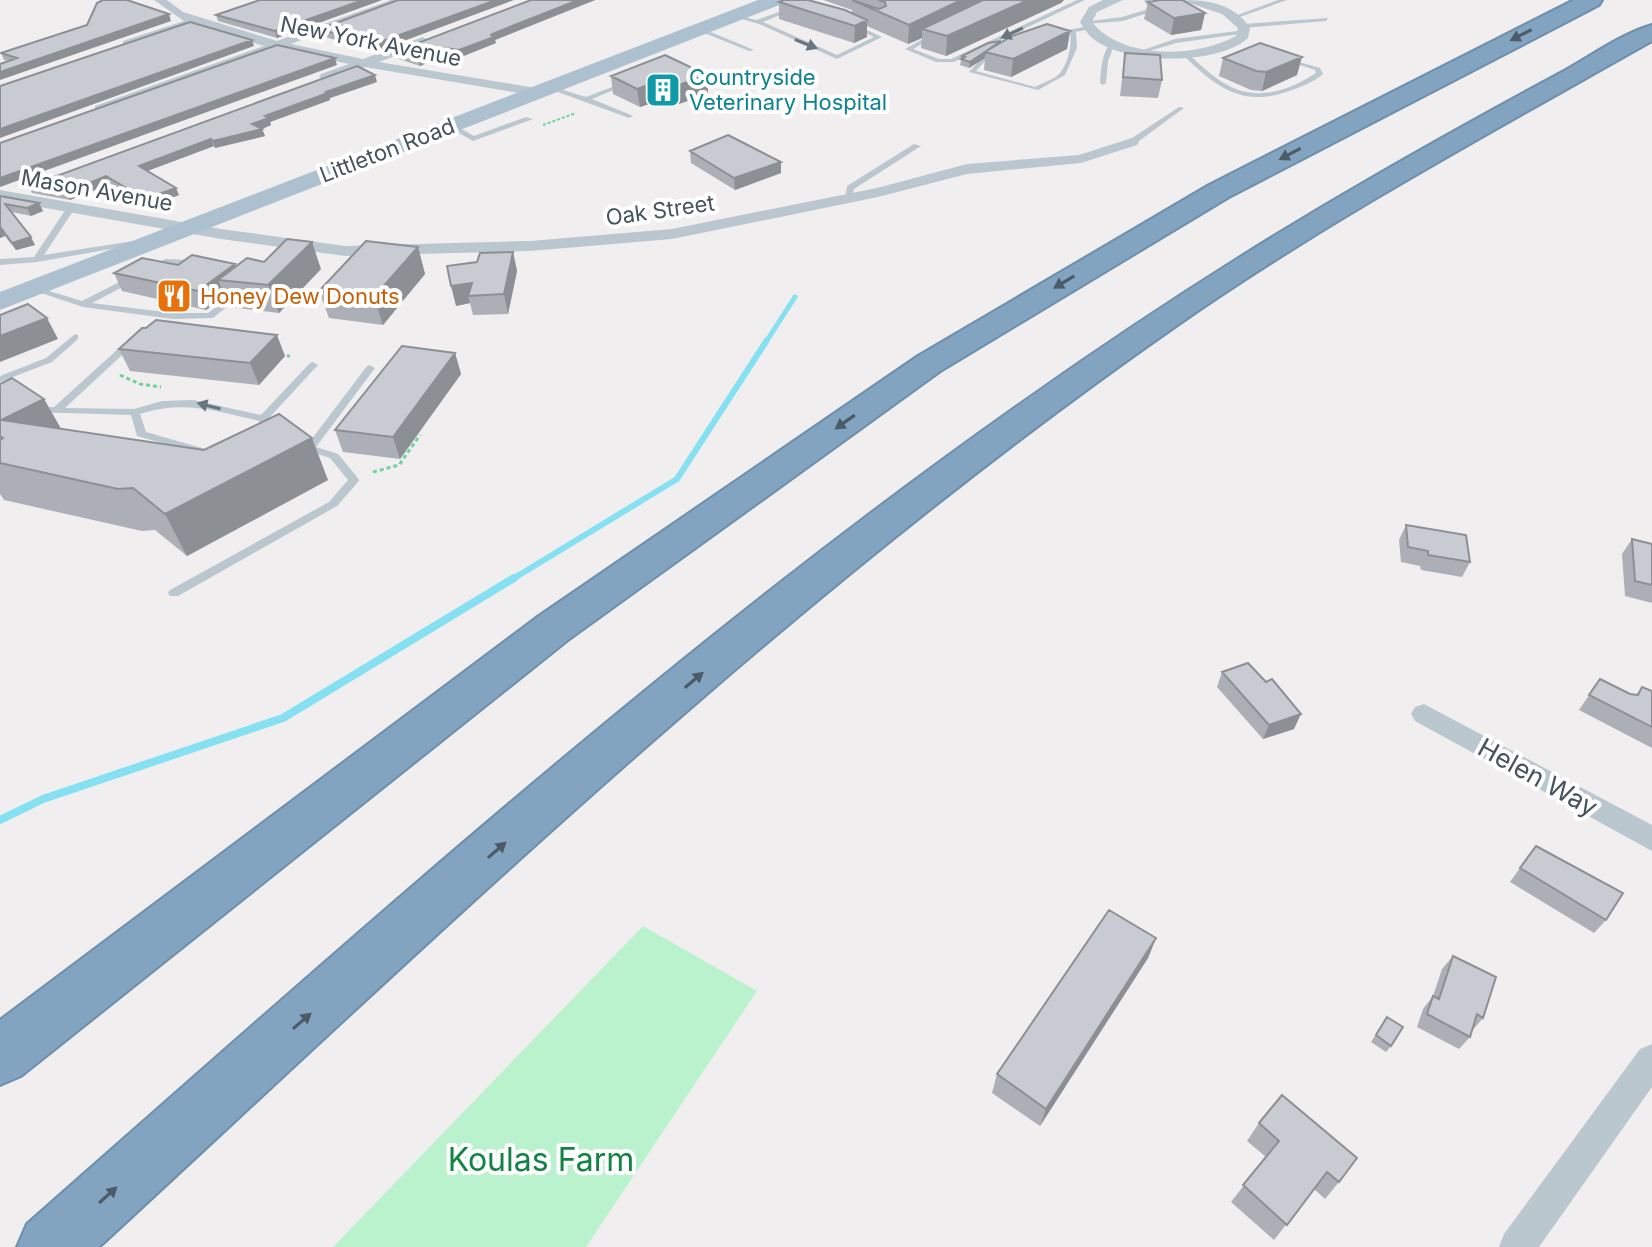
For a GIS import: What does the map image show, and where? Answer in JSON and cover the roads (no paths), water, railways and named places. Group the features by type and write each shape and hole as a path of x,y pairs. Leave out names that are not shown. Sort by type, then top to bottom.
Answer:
{"highway":[{"path":"0,1056 552,629 930,363 1219,191 1591,0"},
{"path":"50,1247 573,783 779,607 943,478 1117,352 1259,257 1484,125 1652,32"}],"main road":[{"name":"Littleton Road","path":"0,302 450,126 505,120 542,90 632,59 699,29 745,19 780,3"}],"street":[{"name":"New York Avenue","path":"160,0 165,9 190,22 277,43 364,63 542,90"},
{"path":"87,113 402,0"},
{"path":"1117,0 1094,8 1086,15 1087,25 1112,43 1143,51 1185,54 1229,49 1242,38 1241,25 1204,2 1186,0"},
{"path":"117,47 219,15"},
{"path":"306,84 435,37"},
{"name":"Oak Street","path":"187,228 295,250 441,250 612,240 672,234 848,198 967,169 1081,159 1102,155 1132,142"},
{"path":"2,195 32,185"},
{"name":"Mason Avenue","path":"2,195 187,228"},
{"name":"Helen Way","path":"1424,714 1652,839"},
{"path":"1517,1247 1652,1060"}],"lane":[{"path":"947,29 908,49 938,61 952,61 1082,0"},
{"path":"1040,39 1152,10 1147,0"},
{"path":"1241,25 1284,0"},
{"path":"745,19 837,57 879,37 848,23"},
{"path":"1143,51 1241,25 1326,19"},
{"path":"699,29 751,50"},
{"path":"1012,50 983,60 972,72 1036,89 1062,75 1076,49 1077,41 1072,30"},
{"path":"1194,38 1229,49"},
{"path":"1103,83 1105,61 1112,43"},
{"path":"1185,54 1216,83 1249,97 1273,96 1320,74 1318,69 1277,58"},
{"path":"586,99 642,78"},
{"path":"542,90 586,99 629,116"},
{"path":"1132,142 1181,108"},
{"path":"505,120 529,119"},
{"path":"848,198 850,188 917,146"},
{"path":"37,259 71,208"},
{"path":"0,262 37,259 164,237"},
{"path":"83,304 165,262 208,263"},
{"path":"33,289 83,304 173,316 210,316 246,289"},
{"path":"0,379 49,360 75,337"},
{"path":"57,410 131,341"},
{"path":"263,419 313,365"},
{"path":"310,448 370,368"},
{"path":"27,411 135,412 162,404 193,403 263,419 272,436"},
{"path":"135,412 141,434 206,453 220,450"},
{"path":"174,593 333,504 354,480 334,456 272,436 259,440"}],"waterway":[{"path":"766,342 795,297"},
{"path":"511,580 677,479 767,340"},
{"path":"0,820 43,799 283,718 514,578"}],"place":[{"name":"Countryside Veterinary Hospital","path":"663,90"},
{"name":"Honey Dew Donuts","path":"174,296"}],"park label":[{"name":"Koulas Farm","path":"541,1159"}]}
